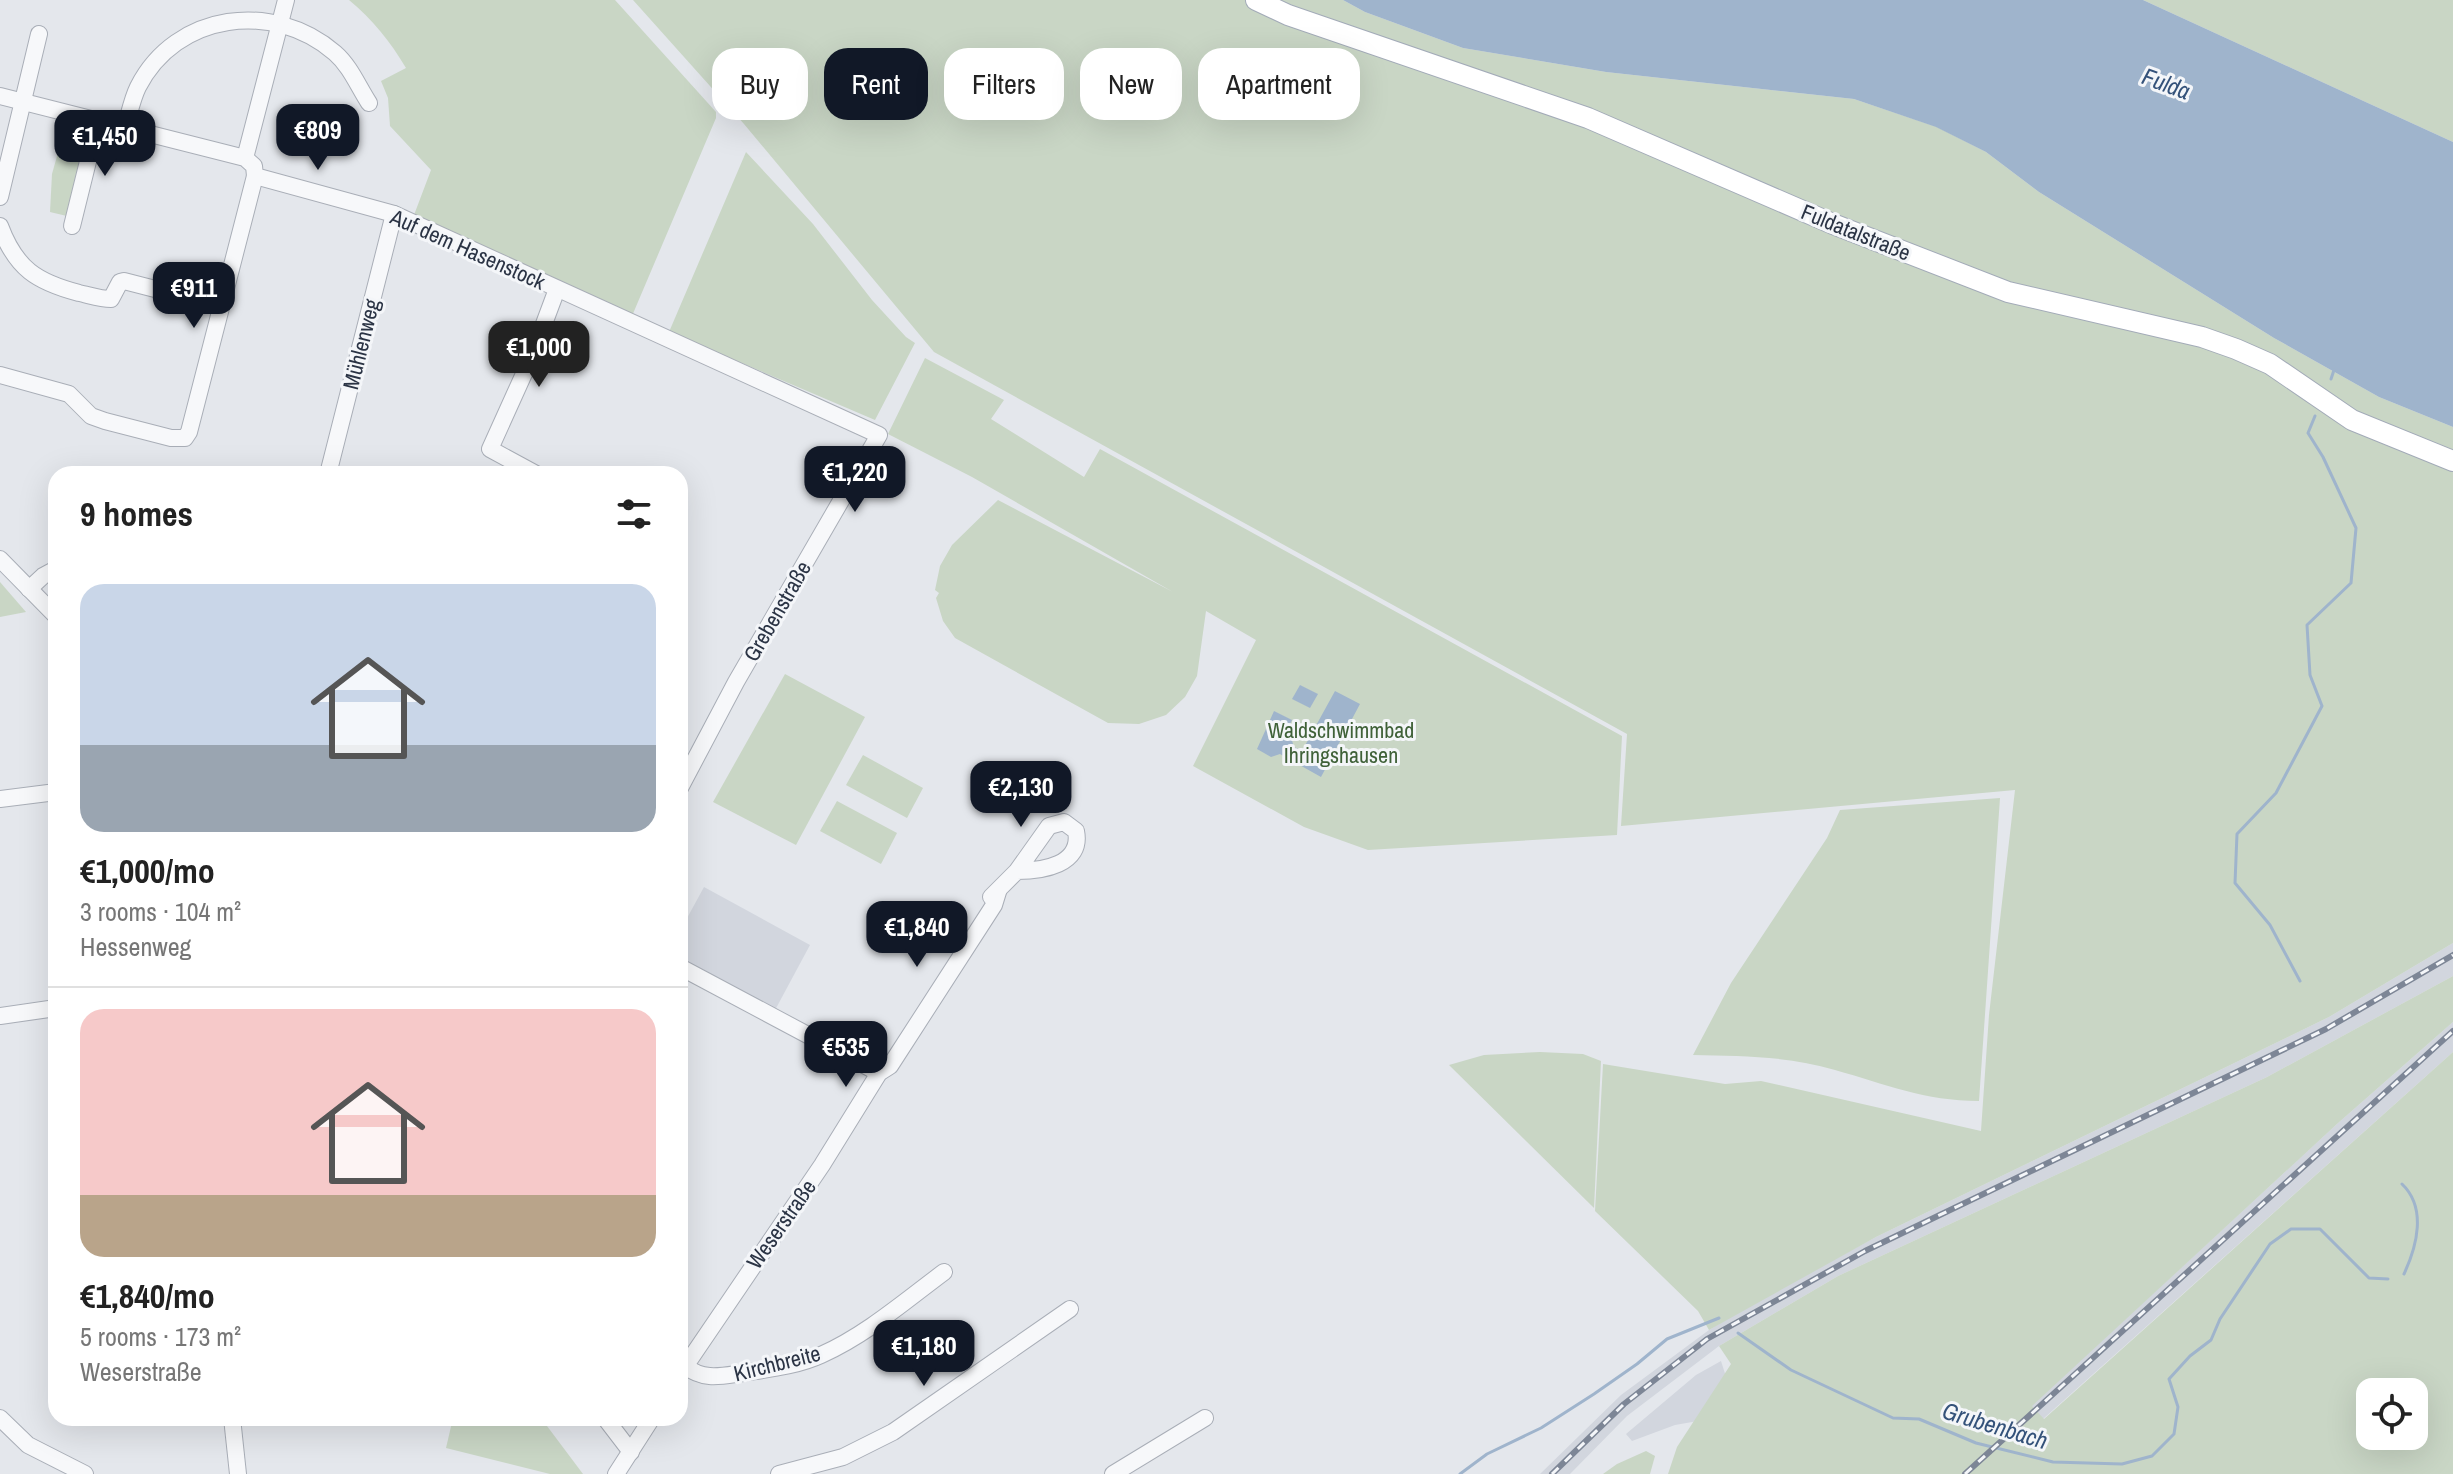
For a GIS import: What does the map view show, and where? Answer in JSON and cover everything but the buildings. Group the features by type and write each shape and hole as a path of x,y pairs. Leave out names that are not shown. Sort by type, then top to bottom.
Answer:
{"main road":[{"name":"Fuldatalstraße","path":"1256,0 1288,15 1588,118 1833,224 2008,292 2202,337 2236,349 2270,364 2352,420 2453,461"}],"street":[{"path":"245,158 286,0"},
{"path":"125,128 138,87 160,57 205,25 255,17 303,30 337,55 369,103"},
{"path":"0,197 39,34"},
{"path":"0,96 245,158 254,166 255,176 189,432 180,440 91,416 69,394 0,375"},
{"path":"72,226 98,121"},
{"name":"Auf dem Hasenstock","path":"255,176 394,214 879,435"},
{"name":"Mühlenweg","path":"330,466 394,214"},
{"path":"0,226 5,241 20,264 46,284 111,299 120,282 124,281 221,306"},
{"path":"521,466 490,449 532,356 557,289"},
{"name":"Grebenstraße","path":"688,760 879,435"},
{"path":"0,559 48,608"},
{"path":"29,589 48,573"},
{"path":"0,799 48,793"},
{"name":"Weserstraße","path":"688,1361 766,1243 802,1195 879,1073 881,1061 987,900 1017,871 1049,826 1064,822 1072,826 1078,836 1071,854 1058,865 1038,871 1017,871"},
{"path":"688,971 879,1073"},
{"path":"0,1016 48,1009"},
{"name":"Kirchbreite","path":"688,1372 711,1378 788,1365 822,1355 865,1330 944,1272"},
{"path":"779,1474 824,1469 915,1419 1070,1309"},
{"path":"0,1418 28,1445 85,1474"},
{"path":"1113,1474 1205,1418"},
{"path":"233,1426 238,1474"},
{"path":"611,1426 631,1452"},
{"path":"616,1474 647,1426"}],"shaded area":[{"path":"704,887 810,945 774,1012 688,965 688,916"},
{"path":"2453,943 2453,976 2267,1077 1838,1276 1719,1346 1627,1416 1570,1474 1540,1474 1621,1395 1709,1330 1762,1298 1876,1237 2329,1017"},
{"path":"2453,1022 2453,1052 2043,1419 2031,1406 2337,1124"},
{"path":"1721,1361 1738,1414 1675,1425 1632,1441 1626,1434 1696,1375"}],"green space":[{"path":"349,0 615,0 712,108 712,120 715,120 632,316 414,215 431,170 390,126 388,98 381,81 406,68 366,15"},
{"path":"633,0 1343,0 1365,12 1463,48 1606,72 1854,99 1937,127 1986,152 2039,192 2274,338 2379,397 2453,427 2453,943 2329,1017 1876,1237 1709,1330 1698,1311 1595,1211 1603,1064 1725,1084 1761,1081 1981,1131 1989,1015 2015,790 1621,826 1627,734 934,352 740,120 808,120 808,48 712,48 712,88"},
{"path":"2143,0 2453,0 2453,142"},
{"path":"68,117 95,123 71,217 50,212 52,174"},
{"path":"746,152 813,224 872,300 915,343 875,420 669,332"},
{"name":"Waldschwimmbad Ihringshausen","path":"925,358 1004,400 991,419 1084,477 1100,449 1622,736 1617,835 1368,850 1304,827 1193,766 1256,640 1206,611 1197,676 1185,697 1166,715 1139,724 1108,723 955,638 943,621 936,598 940,566 952,545 998,500 1173,592 972,477 888,434"},
{"path":"0,582 26,612 0,617"},
{"path":"785,674 865,717 796,845 713,802"},
{"path":"863,755 923,788 907,818 846,785"},
{"path":"2000,798 1979,1101 1923,1095 1800,1062 1693,1055 1731,983 1827,838 1840,810"},
{"path":"837,801 897,833 881,864 820,831"},
{"path":"2453,976 2453,1022 2337,1124 2032,1406 2044,1419 2453,1052 2453,1474 1668,1474 1677,1447 1731,1364 1719,1346 1838,1276 2267,1077"},
{"path":"1540,1052 1583,1054 1601,1061 1594,1208 1449,1065 1484,1055"},
{"path":"451,1426 547,1426 583,1474 550,1474 446,1448"},
{"path":"1646,1451 1655,1456 1650,1474 1603,1474 1617,1464"}],"water":[{"name":"Fulda","path":"1343,0 2143,0 2453,142 2453,427 2379,397 2274,338 2039,192 1986,152 1936,127 1854,99 1606,72 1463,48 1365,12"},
{"path":"1300,685 1318,694 1310,708 1292,699"},
{"path":"1335,691 1360,704 1321,777 1280,754 1271,757 1257,749 1274,711 1292,720 1288,728 1294,747 1302,751"}],"waterway":[{"name":"Grubenbach","path":"2331,379 2334,370"},
{"name":"Grubenbach","path":"2300,981 2270,925 2235,883 2237,834 2276,793 2322,706 2310,675 2307,625 2351,583 2356,528 2323,457 2308,433 2315,416"},
{"name":"Grubenbach","path":"2402,1184 2415,1204 2417,1216 2416,1240 2404,1274"},
{"name":"Grubenbach","path":"1738,1333 1791,1370 1893,1418 1919,1419 1976,1443 2053,1462 2122,1464 2152,1456 2174,1434 2178,1407 2169,1379 2190,1356 2211,1340 2220,1319 2270,1244 2291,1229 2320,1229 2369,1278 2388,1279"},
{"name":"Grubenbach","path":"1460,1474 1487,1454 1541,1428 1594,1394 1667,1339 1719,1318"}],"railway":[{"path":"1552,1474 1624,1404 1707,1339 1865,1251 2326,1029 2453,955"},
{"path":"1965,1474 2453,1031"}]}
